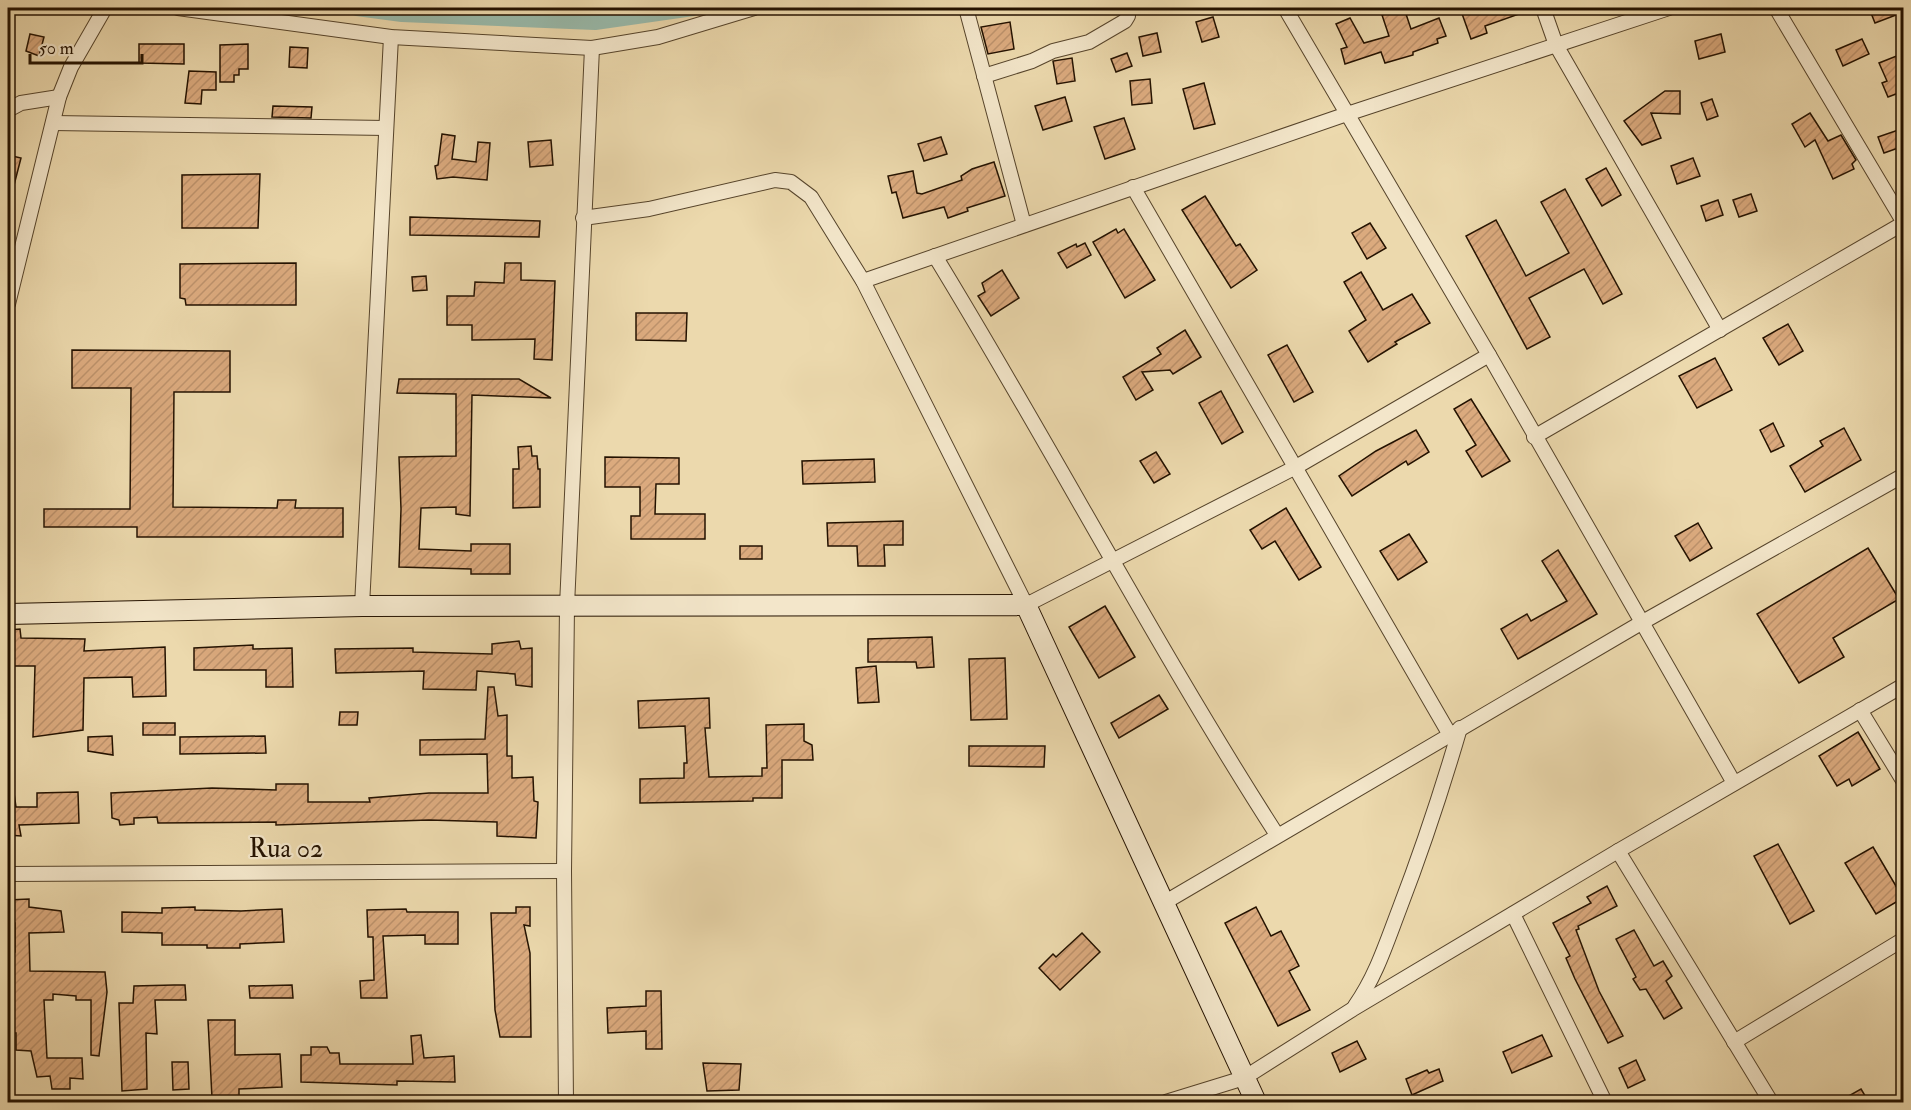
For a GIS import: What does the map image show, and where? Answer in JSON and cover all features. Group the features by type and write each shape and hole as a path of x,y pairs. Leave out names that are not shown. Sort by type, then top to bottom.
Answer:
{"street":[{"path":"8,304 59,97 71,67 105,8"},
{"path":"178,8 391,37 592,48 658,37 754,8"},
{"path":"966,8 1024,225"},
{"path":"984,76 1032,61 1053,51 1089,42 1125,21 1128,8"},
{"path":"1285,8 1489,355 1734,783"},
{"path":"1543,8 1556,45 1720,330"},
{"path":"863,281 1347,114 1669,8"},
{"path":"1534,437 1904,223 1776,8"},
{"path":"362,606 391,37"},
{"path":"566,1102 564,871 567,606 592,48"},
{"path":"8,110 21,103 59,97"},
{"path":"53,123 386,128"},
{"path":"583,218 669,205 759,182 791,182 811,197 863,281 1026,605 1162,904 1256,1102"},
{"path":"1133,187 1296,467 1455,732 1433,820 1383,957 1371,983 1353,1009"},
{"path":"935,256 991,347 1112,561 1226,755 1277,835"},
{"path":"8,615 362,606 1026,605 1296,467 1489,355"},
{"path":"1162,904 1641,623 1904,475"},
{"path":"1166,1102 1244,1078 1353,1009 1618,851 1904,685"},
{"path":"1860,710 1904,782"},
{"path":"1618,851 1771,1102"},
{"name":"Rua 02","path":"8,874 564,871"},
{"path":"1513,914 1605,1102"},
{"path":"1734,1042 1904,939"}],"building":[{"path":"1404,8 1411,29 1439,18 1446,36 1437,39 1438,43 1413,52 1413,55 1385,63 1381,52 1345,64 1341,49 1347,47 1336,24 1350,18 1364,43 1389,36 1382,15"},
{"path":"1460,8 1533,9 1485,26 1487,33 1471,39"},
{"path":"1869,8 1904,8 1904,12 1875,23"},
{"path":"1213,17 1219,37 1202,42 1196,22"},
{"path":"1010,22 1014,49 988,54 981,27"},
{"path":"1157,33 1161,52 1143,56 1139,37"},
{"path":"30,34 44,37 39,56 26,51"},
{"path":"1721,34 1725,52 1699,59 1695,41"},
{"path":"1862,39 1869,54 1843,66 1836,50"},
{"path":"139,44 184,44 184,64 139,63"},
{"path":"248,44 248,69 239,69 239,75 234,75 234,82 220,82 220,45"},
{"path":"290,47 308,48 307,68 289,67"},
{"path":"1127,53 1132,66 1116,72 1111,59"},
{"path":"1904,53 1904,67 1898,70 1904,91 1888,97 1882,83 1887,81 1879,63"},
{"path":"1072,58 1075,81 1057,84 1053,61"},
{"path":"189,71 216,72 216,90 202,90 201,104 185,103"},
{"path":"1150,79 1152,103 1132,105 1130,81"},
{"path":"1204,83 1215,124 1194,129 1183,89"},
{"path":"1665,91 1680,91 1680,114 1651,113 1661,138 1642,145 1624,121"},
{"path":"1065,97 1072,121 1043,130 1035,106"},
{"path":"1712,99 1718,116 1707,120 1701,103"},
{"path":"273,106 312,107 311,118 272,117"},
{"path":"1810,113 1828,141 1841,135 1856,160 1852,164 1854,169 1833,179 1815,140 1805,147 1792,124"},
{"path":"1124,118 1135,149 1105,159 1094,127"},
{"path":"1904,128 1904,146 1884,153 1878,137"},
{"path":"442,134 455,136 452,159 476,162 478,142 490,143 487,180 453,177 437,179 435,166 438,165"},
{"path":"941,137 947,154 924,161 918,144"},
{"path":"551,140 553,165 530,167 528,142"},
{"path":"8,155 21,158 12,193 8,193"},
{"path":"1693,158 1700,176 1677,184 1671,166"},
{"path":"994,162 1005,196 967,208 968,211 948,218 944,207 903,218 896,192 892,193 888,176 913,171 917,193 922,194 962,180 961,176 972,169"},
{"path":"1606,168 1621,195 1602,206 1586,179"},
{"path":"260,174 258,228 182,228 182,175"},
{"path":"1565,189 1622,294 1603,304 1584,269 1529,298 1550,337 1527,349 1466,236 1496,220 1526,276 1569,253 1541,202"},
{"path":"1751,194 1757,211 1739,217 1733,200"},
{"path":"1205,196 1236,246 1240,244 1257,270 1231,288 1182,210"},
{"path":"1718,200 1723,215 1706,221 1701,206"},
{"path":"410,217 540,221 539,237 410,235"},
{"path":"1370,223 1386,248 1367,259 1352,233"},
{"path":"1116,229 1118,233 1124,229 1155,280 1125,298 1093,242"},
{"path":"1085,243 1091,255 1067,268 1058,253 1076,244 1077,247"},
{"path":"296,263 296,305 186,305 185,299 180,298 180,264"},
{"path":"505,263 521,263 521,280 555,281 552,360 534,359 535,339 472,340 472,325 447,325 447,296 474,296 475,282 504,283"},
{"path":"1002,270 1019,298 991,316 978,296 985,292 982,283"},
{"path":"1361,272 1383,310 1412,294 1430,323 1395,342 1397,344 1368,362 1349,331 1366,320 1344,282"},
{"path":"426,276 427,290 413,291 412,277"},
{"path":"636,313 687,313 686,341 636,340"},
{"path":"1788,324 1803,351 1779,365 1763,338"},
{"path":"1185,330 1201,357 1173,374 1170,370 1142,372 1153,390 1136,400 1123,377 1161,354 1157,348"},
{"path":"1287,345 1313,392 1294,402 1268,355"},
{"path":"72,350 230,351 230,392 174,392 173,507 277,508 278,500 296,500 295,508 343,508 343,537 137,537 137,527 44,527 44,509 130,509 131,388 72,388"},
{"path":"1715,358 1732,390 1697,408 1679,376"},
{"path":"399,379 519,379 551,398 472,395 470,516 456,514 456,507 421,508 419,549 471,551 471,544 510,544 510,574 471,574 471,569 399,567 401,509 399,457 456,456 456,394 397,393"},
{"path":"1221,391 1243,432 1222,444 1199,403"},
{"path":"1471,399 1510,461 1482,477 1466,451 1476,445 1454,409"},
{"path":"1773,423 1784,446 1771,452 1760,430"},
{"path":"1844,428 1861,460 1805,492 1790,466 1823,446 1820,441"},
{"path":"1416,430 1429,452 1408,465 1406,461 1352,496 1339,476 1376,451"},
{"path":"531,446 532,456 537,456 538,469 540,469 540,507 513,508 513,469 519,469 518,447"},
{"path":"1156,452 1170,474 1154,483 1140,461"},
{"path":"605,457 679,458 679,484 656,484 655,514 705,514 705,539 631,539 631,516 640,516 640,487 605,487"},
{"path":"874,459 875,482 803,484 802,461"},
{"path":"1286,508 1321,567 1299,580 1275,541 1262,549 1250,530"},
{"path":"903,521 903,545 884,545 885,566 858,566 857,546 828,546 827,523"},
{"path":"1698,523 1712,548 1690,561 1675,536"},
{"path":"1409,534 1427,562 1398,580 1380,551"},
{"path":"740,546 762,546 762,559 740,559"},
{"path":"1868,548 1899,599 1833,638 1844,657 1799,683 1757,614"},
{"path":"1558,550 1597,614 1518,659 1501,629 1527,614 1531,621 1567,601 1542,561"},
{"path":"1105,606 1135,657 1099,678 1069,627"},
{"path":"20,629 21,638 85,639 84,651 165,647 166,696 133,697 132,677 84,678 83,730 33,737 35,666 8,666 8,630"},
{"path":"932,637 934,667 917,668 916,662 868,662 868,639"},
{"path":"519,641 521,649 532,648 532,687 516,685 515,674 477,671 476,690 423,689 424,671 336,673 335,649 413,648 413,652 492,654 492,644"},
{"path":"253,645 253,649 292,648 293,687 266,687 266,670 194,670 194,648"},
{"path":"1005,658 1007,719 971,720 969,659"},
{"path":"876,666 879,702 858,703 856,668"},
{"path":"488,687 494,687 498,716 507,715 507,756 512,756 512,778 533,777 534,801 538,802 536,838 497,836 497,822 429,820 276,825 276,822 158,823 157,817 134,818 134,824 120,825 119,820 112,818 111,793 212,788 276,790 276,784 308,784 308,802 370,802 369,798 429,793 488,793 487,754 420,755 420,740 485,739"},
{"path":"1159,695 1168,709 1119,738 1111,723"},
{"path":"709,698 710,728 705,728 709,777 762,776 762,768 767,768 766,725 804,724 804,741 812,745 813,760 782,760 782,798 753,798 753,801 640,803 640,779 684,778 684,763 687,763 685,726 639,728 638,701"},
{"path":"340,712 358,712 357,725 339,725"},
{"path":"143,723 175,723 175,735 143,735"},
{"path":"1858,732 1880,769 1852,786 1849,779 1837,786 1819,756"},
{"path":"112,736 113,755 88,751 88,737"},
{"path":"265,736 266,753 180,754 180,737"},
{"path":"969,746 1045,746 1044,767 969,766"},
{"path":"78,792 79,823 19,825 21,836 8,835 8,794 14,793 16,807 37,807 37,793"},
{"path":"1778,844 1814,911 1790,924 1754,856"},
{"path":"1873,847 1903,898 1876,914 1845,863"},
{"path":"1607,886 1617,906 1578,926 1579,929 1576,930 1599,991 1623,1036 1608,1043 1575,979 1566,958 1570,956 1553,923 1591,903 1587,897"},
{"path":"29,899 29,907 61,911 64,932 29,933 30,971 105,972 107,992 99,1056 91,1055 91,1000 76,1000 76,996 53,994 53,1000 44,1000 47,1058 82,1058 83,1079 70,1078 70,1089 52,1089 50,1076 37,1077 31,1051 16,1050 16,1033 8,1033 8,952 15,952 15,923 8,923 8,900"},
{"path":"195,907 195,910 282,909 284,942 240,944 240,948 207,948 207,945 162,945 162,933 122,932 122,912 162,913 162,908"},
{"path":"516,907 530,907 530,926 524,925 530,953 531,1037 500,1037 495,1010 491,913 516,913"},
{"path":"1256,907 1271,936 1281,931 1299,966 1289,971 1310,1010 1278,1026 1225,923"},
{"path":"406,909 407,912 458,912 458,944 425,944 425,935 383,936 387,998 361,998 360,981 374,980 373,937 368,937 367,910"},
{"path":"1634,930 1654,966 1663,961 1672,976 1666,981 1682,1008 1664,1019 1646,989 1640,990 1633,979 1636,977 1616,939"},
{"path":"1082,933 1100,952 1060,990 1039,968 1053,954 1056,957"},
{"path":"185,985 186,1000 155,1000 157,1034 146,1033 147,1089 122,1091 119,1003 133,1003 134,986"},
{"path":"292,985 293,998 250,998 249,986"},
{"path":"646,991 661,991 662,1049 646,1049 646,1031 608,1033 607,1008 646,1006"},
{"path":"208,1020 235,1020 235,1055 280,1054 282,1087 239,1089 239,1098 212,1098"},
{"path":"421,1035 424,1058 454,1056 455,1082 397,1081 397,1085 301,1082 301,1055 311,1055 311,1047 327,1047 330,1053 339,1053 340,1064 413,1064 411,1036"},
{"path":"1542,1035 1552,1056 1512,1073 1503,1052"},
{"path":"1357,1041 1366,1059 1340,1072 1332,1053"},
{"path":"1636,1060 1645,1080 1628,1088 1619,1068"},
{"path":"172,1062 188,1062 189,1089 173,1090"},
{"path":"703,1063 741,1064 739,1090 707,1091"},
{"path":"1439,1069 1443,1081 1412,1095 1406,1079 1427,1070 1429,1073"},
{"path":"1861,1089 1867,1099 1861,1102 1838,1102"}],"waterway":[{"path":"357,8 402,14 595,22 693,8"}]}
